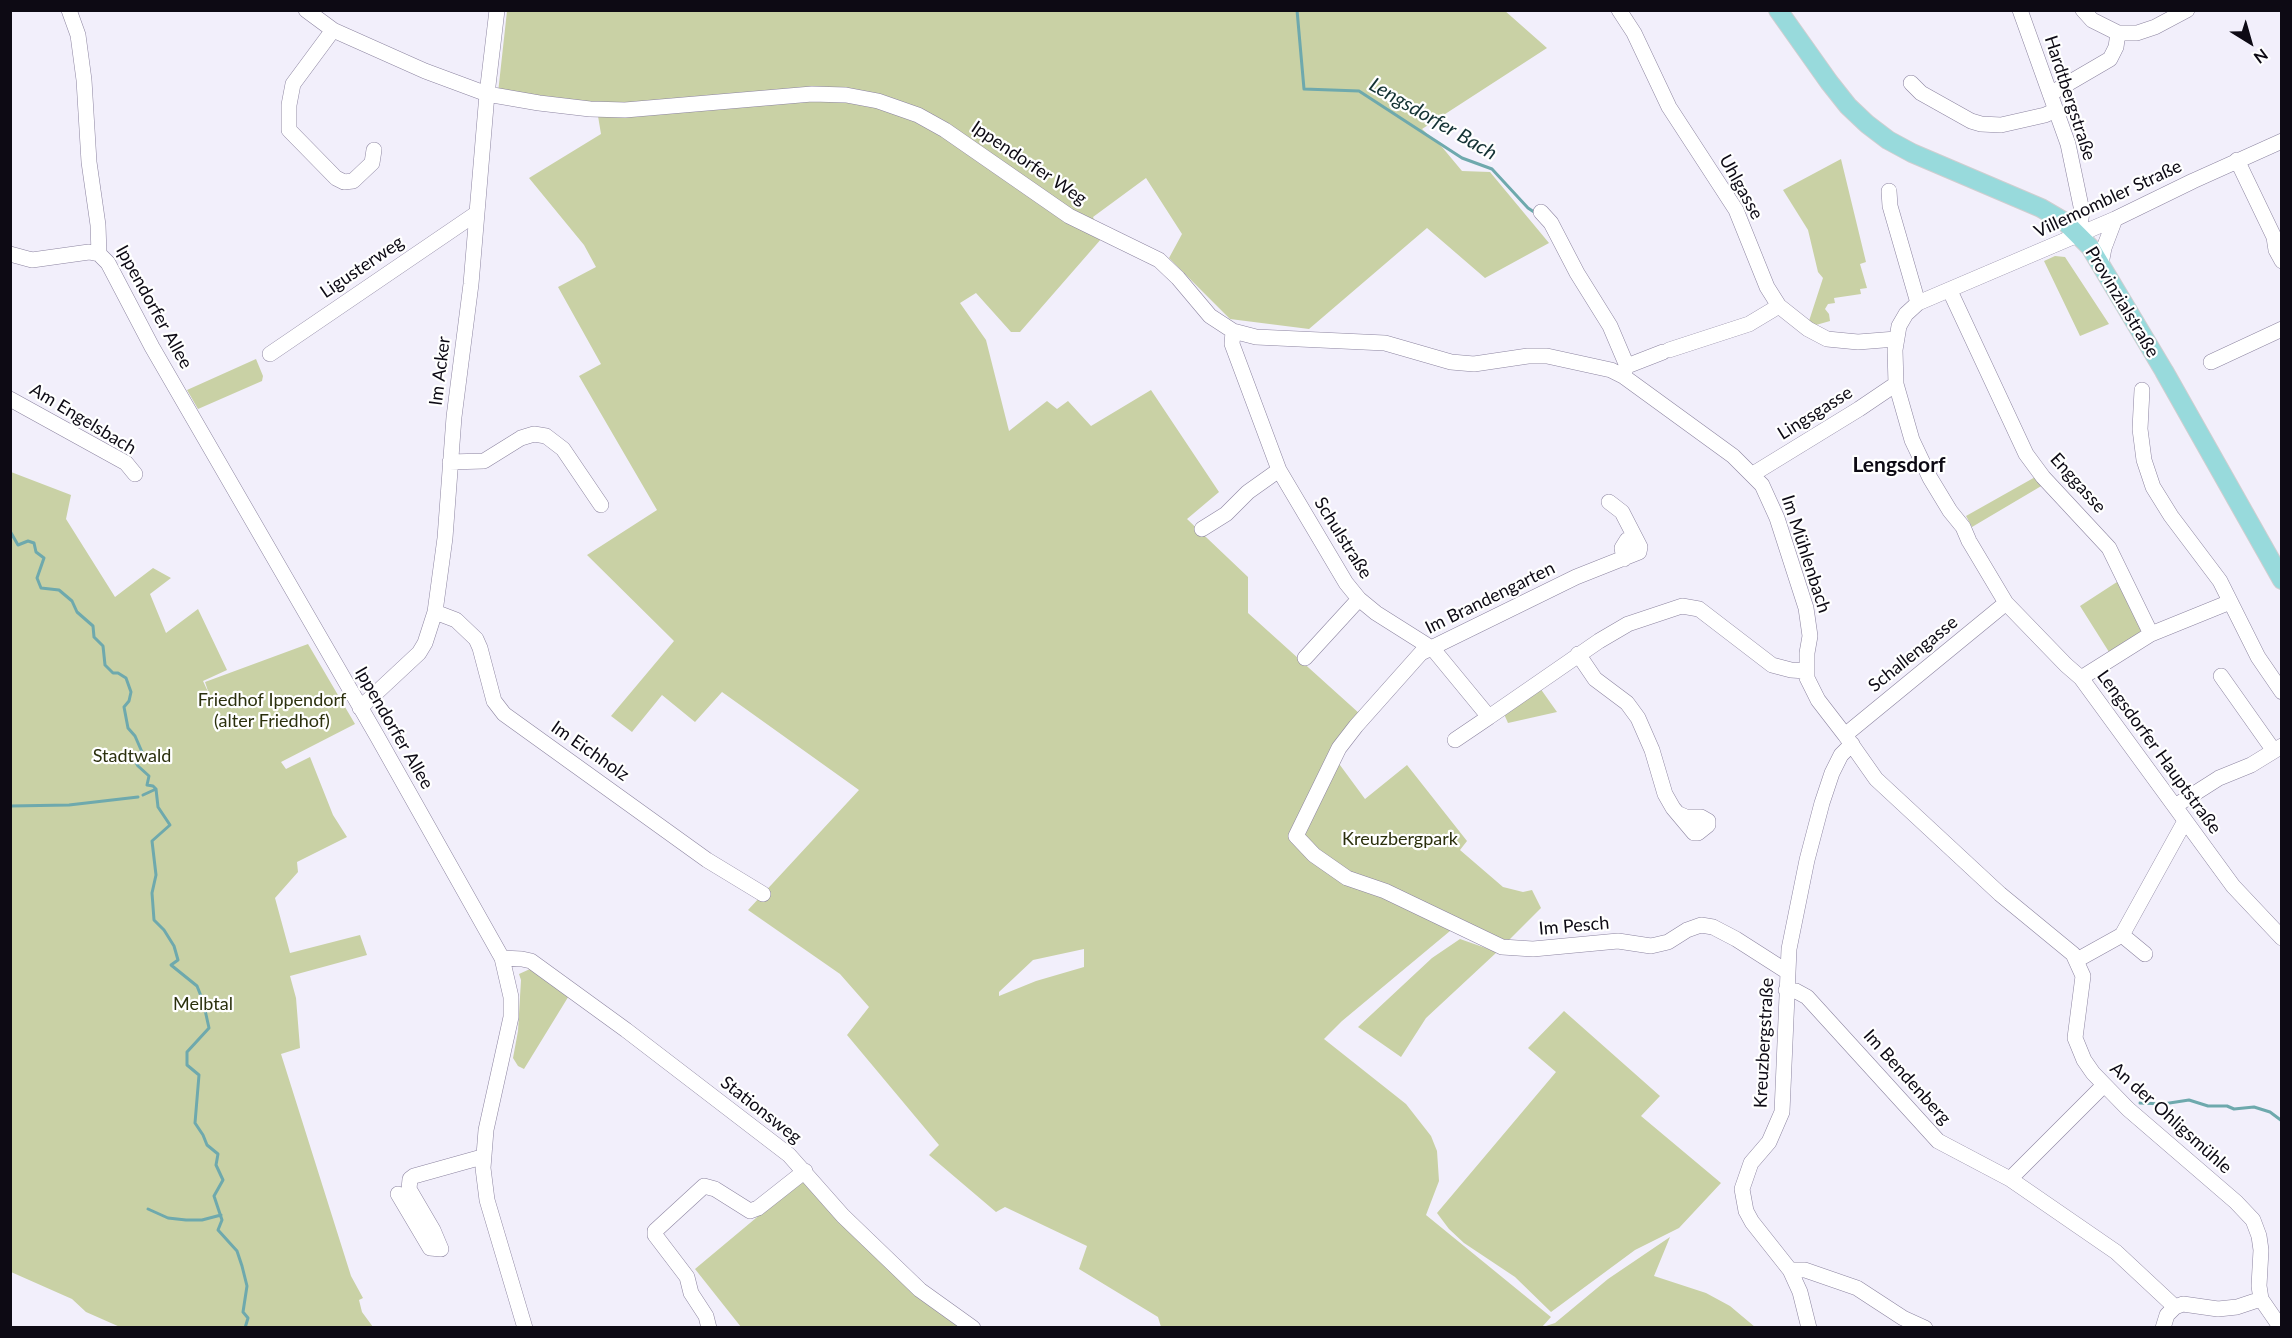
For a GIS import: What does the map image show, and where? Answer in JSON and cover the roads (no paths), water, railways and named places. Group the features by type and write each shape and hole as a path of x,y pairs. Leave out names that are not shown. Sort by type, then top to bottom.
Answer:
{"main road":[{"name":"Provinzialstraße","path":"1778,10 1848,106 1887,140 2041,208 2065,222 2090,247 2282,580"}],"street":[{"name":"Ippendorfer Allee","path":"69,10 78,35 84,80 86,127 98,225 99,254 108,263 152,347 502,958 511,997 511,1017 482,1156 487,1200 525,1328"},
{"name":"Ippendorfer Weg","path":"306,10 333,30 403,62 487,94 565,106 625,110 812,94 846,95 878,101 918,115 945,130 1069,216 1159,260 1178,278 1210,316 1233,331 1256,337 1385,343 1451,362 1474,364 1527,356 1547,356 1625,371"},
{"name":"Im Acker","path":"360,708 418,653 428,637 435,612 445,538 455,405 472,278 487,94 497,10"},
{"name":"Uhlgasse","path":"1619,10 1639,42 1669,107 1736,210 1767,288 1779,306 1808,329 1827,339 1858,342 1896,339"},
{"name":"Hardtbergstraße","path":"2020,10 2068,144 2082,211 2079,235"},
{"path":"2084,10 2092,20 2118,33 2137,33 2155,27 2187,10"},
{"path":"333,30 293,84 289,105 289,130 336,178 344,182 353,181 369,166 374,160 374,150"},
{"path":"2050,94 2110,59 2116,48 2118,33"},
{"path":"1911,83 1921,93 1980,124 2001,125 2045,115 2056,110"},
{"name":"Villemombler Straße","path":"1950,291 2115,219 2237,160 2282,141"},
{"path":"2237,160 2274,237 2276,250 2282,261"},
{"path":"1889,191 1890,206 1918,303 1950,291"},
{"path":"1541,212 1551,223 1577,273 1610,326 1625,371 1666,351 1749,324 1779,306"},
{"name":"Ligusterweg","path":"270,354 477,213"},
{"path":"2101,264 2104,248 2115,219"},
{"path":"10,254 25,259 40,260 89,252 99,254"},
{"name":"Enggasse","path":"1950,291 2026,454 2043,477 2109,548 2151,634"},
{"name":"Lengsdorfer Hauptstraße","path":"1918,303 1903,318 1896,339 1896,384 1912,440 1930,478 1950,511 1964,528 1969,541 2006,603 2081,678 2233,886 2282,939"},
{"path":"2211,362 2282,329"},
{"name":"Schulstraße","path":"1233,331 1232,344 1280,470 1346,584 1359,599 1388,622 1433,649 1489,717"},
{"name":"Im Mühlenbach","path":"1625,371 1754,474 1772,502 1806,608 1809,636 1806,671 1809,684 1818,700 1876,779 2000,894 2067,948 2077,960"},
{"name":"Lingsgasse","path":"1754,474 1896,384"},
{"path":"2142,390 2140,429 2144,460 2153,487 2171,516 2220,581 2265,669 2282,692"},
{"name":"Am Engelsbach","path":"10,399 126,463 135,474"},
{"path":"450,462 484,461 521,438 534,434 546,436 563,449 601,505"},
{"path":"1202,529 1218,520 1248,492 1280,470"},
{"name":"Im Brandengarten","path":"1460,928 1385,891 1347,878 1314,855 1296,836 1339,748 1421,653 1576,577 1639,552 1640,547 1622,512 1609,502"},
{"path":"1305,658 1359,599"},
{"path":"2081,678 2151,634 2230,602"},
{"name":"Schallengasse","path":"1849,740 2006,603"},
{"path":"1455,740 1578,654 1628,624 1682,606 1691,606 1719,623 1772,665 1806,671"},
{"name":"Im Eichholz","path":"435,612 456,620 476,639 494,701 504,714 707,860 763,894"},
{"path":"1578,654 1595,679 1626,703 1638,718 1652,750 1665,794 1679,814"},
{"path":"2175,806 2219,778 2251,765 2278,748 2246,714 2221,676"},
{"name":"Kreuzbergstraße","path":"1809,1328 1800,1292 1790,1270 1752,1222 1746,1211 1742,1189 1751,1163 1769,1142 1782,1112 1786,971 1807,860 1822,803 1832,773 1849,740"},
{"path":"2077,960 2122,935 2185,821"},
{"name":"Im Pesch","path":"1460,928 1502,947 1533,949 1618,941 1659,945 1695,926 1707,926 1736,939 1786,971"},
{"path":"2122,935 2145,954"},
{"name":"Stationsweg","path":"502,958 531,961 626,1030 789,1155 843,1216 920,1290 973,1328"},
{"name":"An der Ohligsmühle","path":"2077,960 2083,982 2075,1038 2084,1060 2104,1085 2145,1125 2236,1202 2253,1220 2261,1250 2259,1276 2261,1299"},
{"name":"Im Bendenberg","path":"1786,990 1796,991 1807,997 1938,1141 2010,1179 2116,1251 2175,1307"},
{"path":"2010,1179 2104,1085"},
{"path":"398,1194 430,1248 441,1249 433,1230 409,1189 410,1179 482,1156"},
{"path":"709,1328 706,1316 691,1293 687,1277 657,1238 656,1231 704,1186 715,1189 750,1211 758,1208 804,1171"},
{"path":"1790,1270 1805,1270 1857,1288 1903,1318 1925,1328"},
{"path":"2163,1328 2167,1316 2175,1307 2183,1304 2217,1309 2237,1307 2261,1299 2281,1328"}],"waterway":[{"name":"Lengsdorfer Bach","path":"1297,10 1304,89 1359,91 1462,158 1492,169 1528,208 1534,212 1537,211"},
{"path":"10,531 18,545 28,541 34,543 36,552 44,558 37,578 41,588 59,590 72,601 77,612 93,626 94,637 103,646 105,665 113,673 126,678 131,692 129,701 124,707 128,728 135,736 142,752 135,761 149,776 147,785 156,789 158,807 170,825 152,841 156,875 152,893 154,920 164,930 174,946 178,960 171,965 197,986 203,1001 209,1028 187,1052 187,1065 199,1075 195,1123 207,1145 218,1154 216,1165 223,1180 214,1196 222,1220 218,1230 237,1251 242,1266 247,1286 243,1312 248,1318 245,1328"},
{"path":"143,795 156,789"},
{"path":"10,806 69,805 138,797"},
{"name":"Lengsdorfer Bach","path":"2140,1103 2163,1104 2189,1100 2208,1106 2227,1106 2234,1109 2254,1107 2270,1112 2282,1121"},
{"path":"148,1209 168,1218 186,1220 202,1220 221,1215"}],"district":[{"name":"Lengsdorf","path":"1899,465"}],"park label":[{"name":"Friedhof Ippendorf (alter Friedhof)","path":"272,710"},
{"name":"Stadtwald","path":"132,756"},
{"name":"Kreuzbergpark","path":"1400,839"},
{"name":"Melbtal","path":"203,1004"}]}
